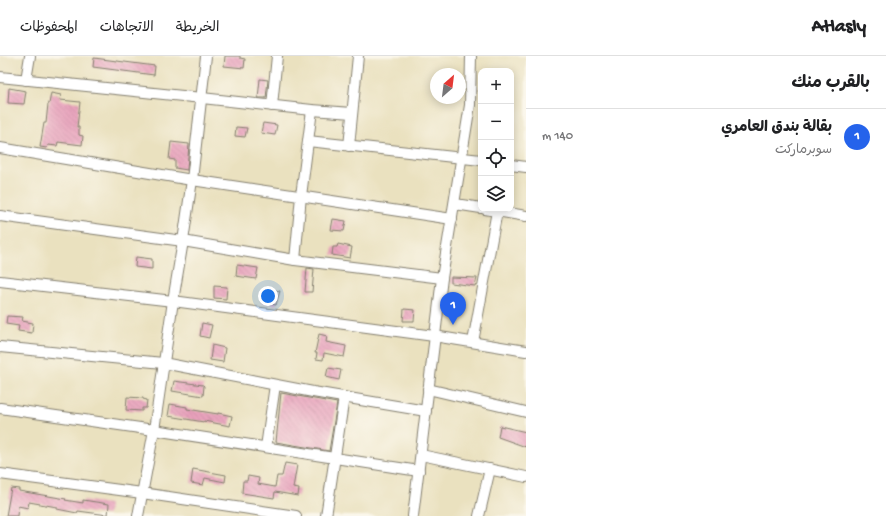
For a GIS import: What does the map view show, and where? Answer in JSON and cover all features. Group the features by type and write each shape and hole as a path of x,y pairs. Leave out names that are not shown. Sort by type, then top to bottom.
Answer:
{"street":[{"path":"26,80 30,56"},
{"path":"138,516 154,430 163,363 183,241 192,180 206,56"},
{"path":"272,106 277,56"},
{"path":"349,146 358,56"},
{"path":"413,516 442,278 470,104 471,56"},
{"path":"0,77 352,113"},
{"path":"295,260 301,196 312,110"},
{"path":"308,140 349,146 478,160"},
{"path":"0,148 192,180 452,219"},
{"path":"514,165 526,167"},
{"path":"455,204 478,208"},
{"path":"473,342 497,212"},
{"path":"503,212 526,216"},
{"path":"0,216 183,241 295,260 442,278"},
{"path":"0,281 173,301 434,336 526,351"},
{"path":"0,348 163,363 275,385 426,411"},
{"path":"266,447 275,385"},
{"path":"428,389 526,412"},
{"path":"326,516 344,397"},
{"path":"0,408 419,471"},
{"path":"421,455 526,477"},
{"path":"479,516 490,469"},
{"path":"0,474 296,516"}],"building":[{"path":"225,56 240,56 240,58 245,59 244,68 224,66"},
{"path":"94,58 155,66 154,75 93,67"},
{"path":"260,79 268,80 266,98 258,98"},
{"path":"9,88 26,91 24,104 8,103"},
{"path":"51,93 61,95 60,100 80,102 77,127 79,127 79,135 83,136 82,145 58,142 57,146 48,145 47,148 40,147"},
{"path":"263,123 277,125 275,135 261,133"},
{"path":"236,127 247,128 245,137 235,136"},
{"path":"171,142 189,144 187,170 175,168 175,160 169,159"},
{"path":"333,219 346,221 344,231 331,230"},
{"path":"338,244 352,247 350,258 332,255 333,247 337,247"},
{"path":"136,257 152,259 152,269 135,267"},
{"path":"237,265 258,268 256,279 236,276"},
{"path":"307,268 314,269 312,292 305,292"},
{"path":"451,277 477,278 475,286 451,283"},
{"path":"214,286 227,287 226,299 214,298"},
{"path":"265,288 280,291 276,305 261,302"},
{"path":"404,309 415,310 414,321 403,321"},
{"path":"7,316 23,317 22,321 33,323 32,333 18,331 19,326 6,324"},
{"path":"202,323 212,325 209,338 200,336"},
{"path":"319,334 327,336 326,342 346,346 344,357 324,353 323,360 316,359 317,353 315,353"},
{"path":"212,345 225,348 223,362 210,360"},
{"path":"328,368 341,370 339,380 326,377"},
{"path":"174,381 203,385 203,396 172,391"},
{"path":"281,393 337,403 329,451 276,442"},
{"path":"127,397 143,398 147,400 146,408 142,408 142,411 126,410"},
{"path":"170,404 187,407 187,409 232,416 230,426 168,416"},
{"path":"500,426 526,432 526,447 498,437"},
{"path":"285,463 297,465 293,488 299,489 298,496 275,492 274,498 242,493 243,481 247,481 248,476 259,478 258,484 275,487 277,476 282,476"},
{"path":"193,469 226,475 225,482 205,478 203,485 191,483"},
{"path":"11,488 19,489 19,491 83,503 83,500 109,504 108,515 78,511 77,513 57,509 57,507 29,502 28,508 18,506 17,516 6,516"}],"place":[{"name":"بقالة بندق العامري","path":"453,325"}]}
